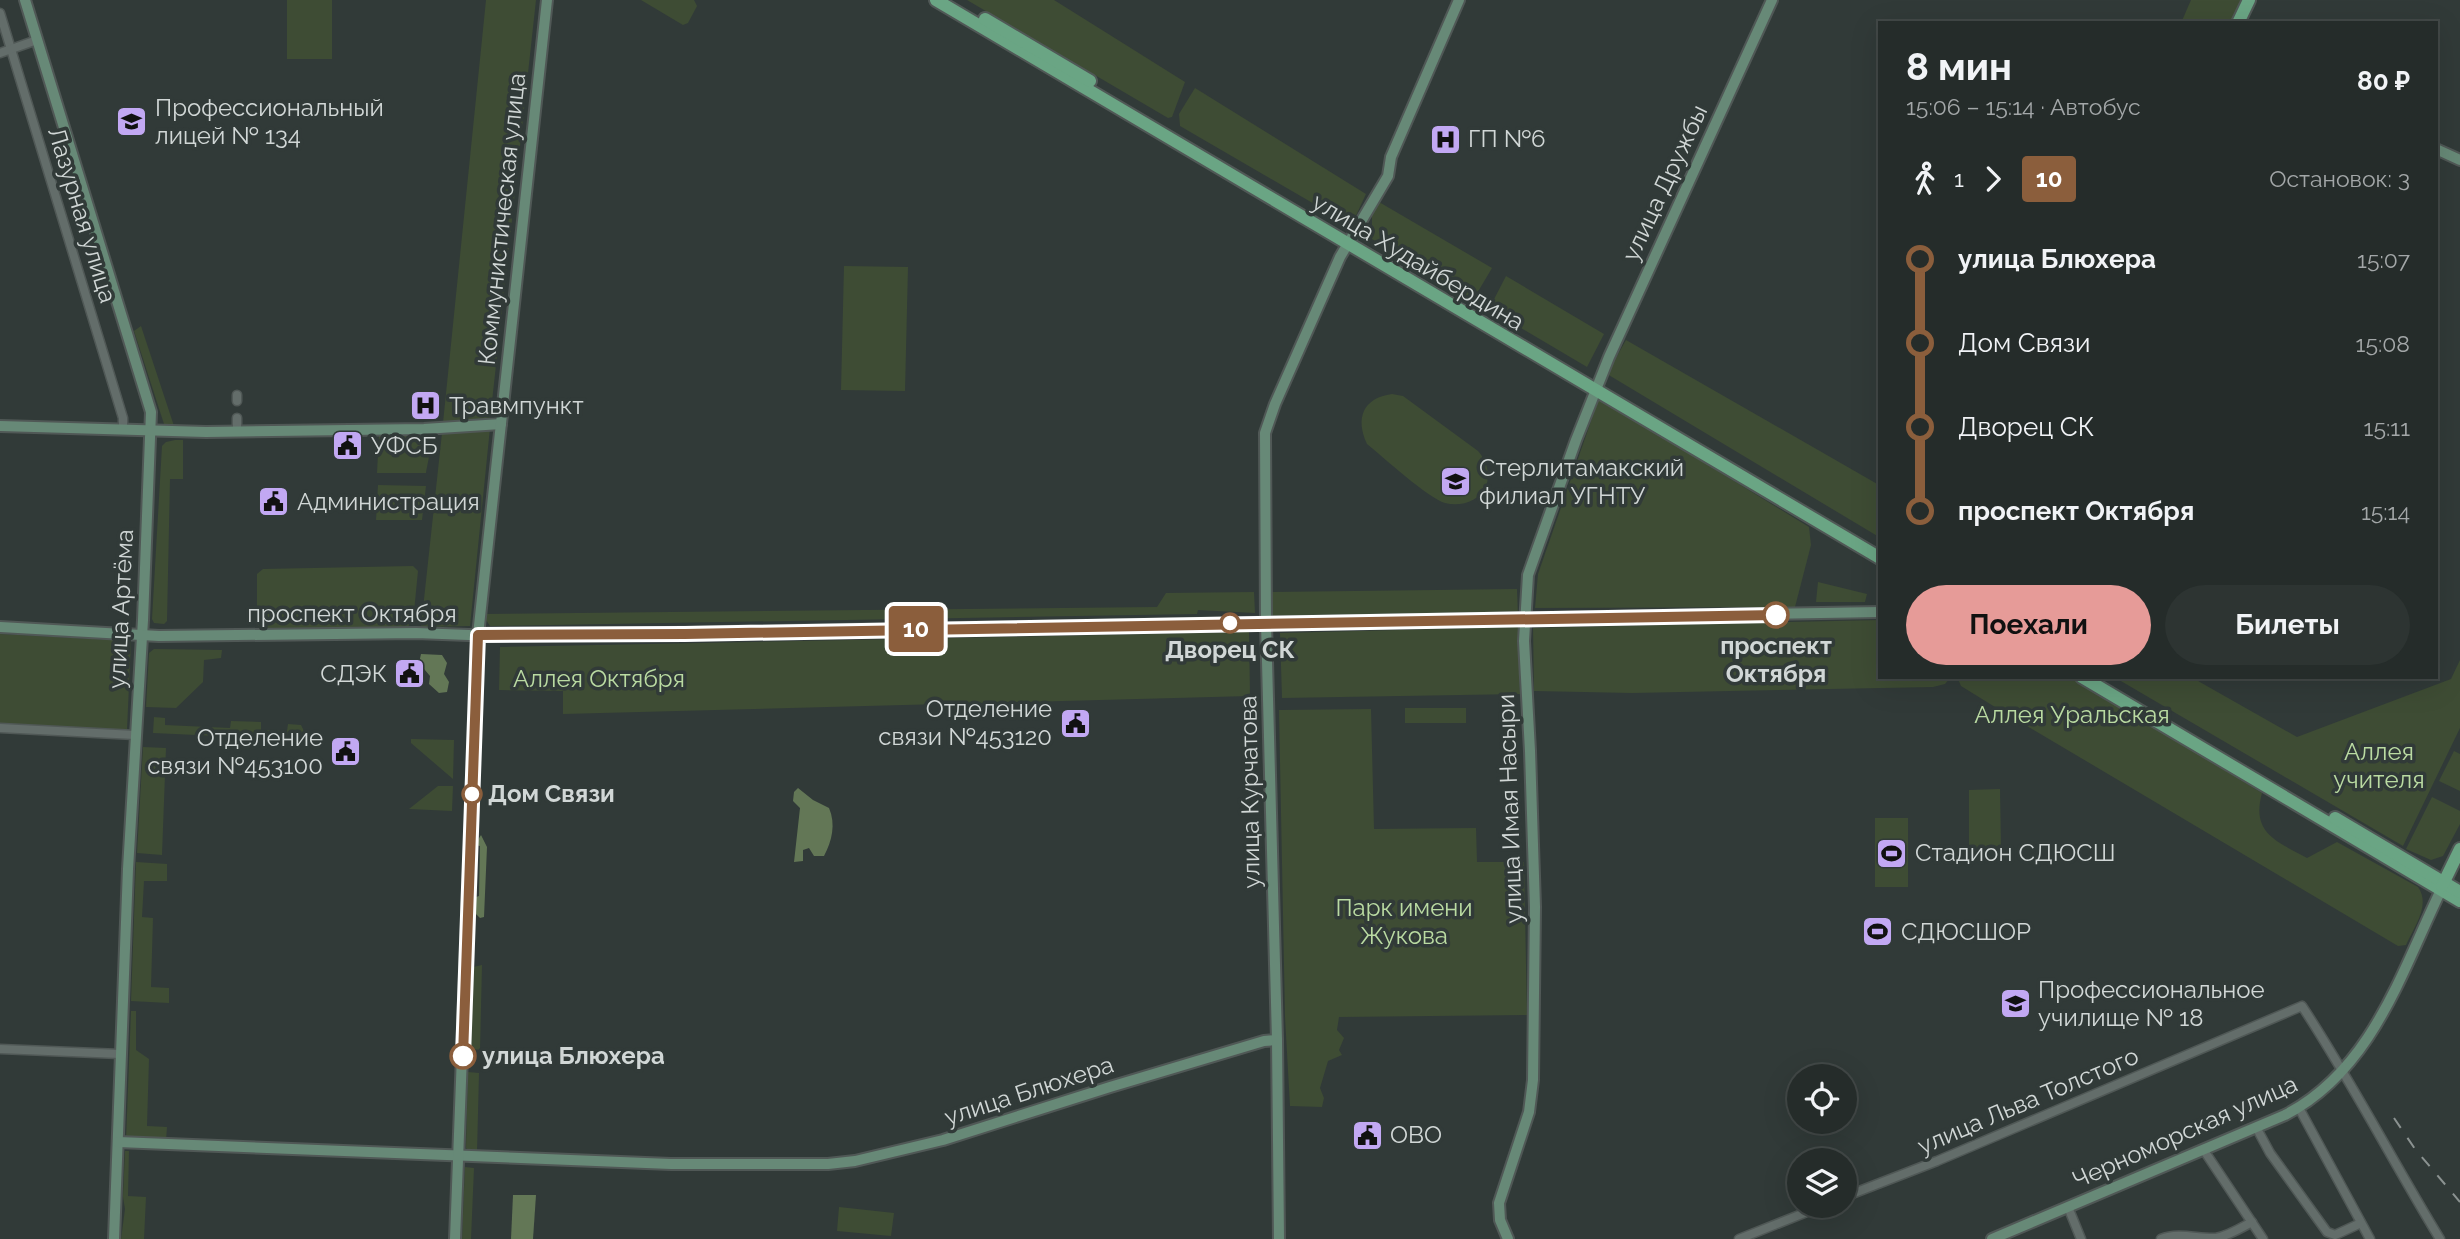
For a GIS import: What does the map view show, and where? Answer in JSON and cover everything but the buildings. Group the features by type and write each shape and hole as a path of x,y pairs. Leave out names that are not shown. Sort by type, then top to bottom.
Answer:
{"main road":[{"name":"улица Артёма","path":"25,0 150,412 114,1239"},
{"name":"Коммунистическая улица","path":"455,1239 478,635 547,0"},
{"name":"улица Худайбердина","path":"936,0 1597,387 1878,557"},
{"name":"улица Худайбердина","path":"953,0 1349,241"},
{"name":"улица Курчатова","path":"1279,1239 1277,1040 1266,623 1265,433 1280,393 1349,241 1388,176 1391,157 1459,0"},
{"name":"улица Дружбы","path":"1597,387 1772,0"},
{"path":"2239,21 2249,0"},
{"path":"2249,21 2258,0"},
{"path":"2438,150 2460,160"},
{"name":"улица Худайбердина","path":"1597,387 1878,548"},
{"name":"улица Имая Насыри","path":"1508,1239 1500,1220 1499,1203 1529,1112 1534,1080 1535,907 1525,620 1528,575 1597,387"},
{"path":"0,426 237,431 424,429 501,424"},
{"name":"проспект Октября","path":"0,627 159,636 416,633 652,635 1878,612"},
{"path":"2085,679 2443,886 2460,892"},
{"path":"2099,679 2443,886 2460,901"},
{"path":"2443,886 2460,849"},
{"name":"Черноморская улица","path":"1992,1239 2299,1108 2319,1094 2359,1054 2385,1011 2443,886"},
{"name":"улица Блюхера","path":"118,1142 671,1164 784,1166 855,1161 943,1140 1122,1083 1265,1041 1277,1040"}],"street":[{"name":"Лазурная улица","path":"0,13 123,418 123,428"},
{"path":"0,53 37,40"},
{"path":"237,418 237,431"},
{"path":"0,729 135,734"},
{"name":"улица Льва Толстого","path":"1857,1192 1949,1156 2302,1006 2344,1070"},
{"path":"0,1049 120,1054"},
{"path":"2344,1070 2393,1163 2440,1239"},
{"path":"2299,1108 2370,1239"},
{"path":"2256,1127 2270,1153 2327,1232 2335,1235 2361,1223"},
{"path":"2203,1149 2263,1239"},
{"path":"2068,1207 2081,1239"},
{"path":"1739,1239 1792,1218"},
{"path":"2161,1239 2179,1236 2222,1237 2252,1222"}],"green space":[{"path":"287,0 332,0 332,59 287,59"},
{"path":"486,0 536,0 490,420 443,423"},
{"path":"641,0 694,0 697,6 688,23 683,25"},
{"path":"967,0 1054,0 1185,82 1172,117 1168,118"},
{"path":"2191,0 2246,0 2237,21 2182,21"},
{"path":"1195,88 1366,194 1353,222 1347,223 1180,126 1179,114"},
{"path":"1379,202 1492,268 1473,300 1372,239 1372,216"},
{"path":"844,266 908,267 905,391 841,390"},
{"path":"1506,276 1604,334 1587,367 1489,309"},
{"path":"141,326 175,429 164,424 134,331"},
{"path":"1626,340 1878,484 1878,536 1607,374"},
{"path":"1392,394 1403,396 1478,451 1488,472 1486,486 1479,496 1457,504 1437,500 1367,444 1362,426 1364,411 1374,400"},
{"path":"1599,398 1809,527 1811,545 1795,607 1535,608 1538,574"},
{"path":"490,428 470,626 421,627 442,433"},
{"path":"379,435 421,435 425,438 430,452 426,473 377,473"},
{"path":"175,440 183,440 183,479 170,479 167,621 164,624 154,623 152,619 162,446"},
{"path":"378,485 426,486 422,520 376,520"},
{"path":"413,566 418,571 413,622 405,629 263,631 257,624 257,574 263,569"},
{"path":"1818,582 1867,594 1865,602 1816,602"},
{"path":"1517,589 1518,615 1272,619 1272,592"},
{"path":"1254,592 1255,613 1198,610 1197,614 490,626 482,614 1157,607 1166,593"},
{"path":"1878,620 1878,679 1949,679 1945,684 1933,687 1632,693 1534,691 1533,628"},
{"path":"1518,627 1520,694 1282,698 1280,633"},
{"name":"Аллея Октября","path":"1249,632 1250,696 563,714 563,691 499,690 500,647"},
{"path":"0,634 131,641 127,730 0,724"},
{"path":"154,649 222,650 221,658 204,660 203,682 176,708 146,707 149,653"},
{"path":"421,654 442,655 447,663 444,674 449,682 447,692 439,693 429,684 430,676 419,663"},
{"name":"Аллея учителя","path":"2460,660 2460,728 2403,846 2117,679 2195,679 2297,737 2451,679"},
{"name":"Аллея Уральская","path":"1958,679 2075,679 2262,793 2260,818 2263,827 2276,841 2307,858 2337,842 2418,887 2422,894 2422,909 2406,945 2398,946 1961,686"},
{"path":"1405,708 1466,708 1466,723 1405,723"},
{"name":"Парк имени Жукова","path":"1371,709 1374,829 1476,828 1477,862 1524,862 1527,1015 1339,1017 1337,1030 1344,1038 1339,1050 1342,1055 1328,1061 1320,1088 1324,1098 1322,1107 1290,1106 1285,1017 1279,710"},
{"path":"154,717 165,718 165,725 230,728 231,721 261,722 261,730 287,731 288,724 301,725 306,735 301,740 153,733"},
{"path":"411,739 454,740 453,779 411,743"},
{"path":"143,747 166,748 162,855 137,853"},
{"path":"2454,751 2460,754 2460,791 2439,781"},
{"path":"438,786 453,786 452,811 409,809"},
{"path":"798,788 829,808 833,826 824,856 814,856 809,848 803,850 803,861 794,862 800,808 793,801 794,792"},
{"path":"2000,789 2001,849 1969,850 1969,790"},
{"path":"2432,797 2460,811 2460,824 2443,856 2431,860 2406,849"},
{"name":"Стадион СДЮСШ","path":"1875,818 1908,818 1908,887 1875,887"},
{"path":"481,835 487,847 484,917 480,918 474,912 473,898 479,896 480,846 475,845"},
{"path":"136,862 167,864 167,881 144,881 142,917 153,918 151,987 169,988 169,1003 131,1001"},
{"path":"482,965 480,1050 473,1049 470,1044 473,967"},
{"path":"131,1011 136,1011 136,1050 149,1059 147,1126 167,1127 166,1141 126,1140"},
{"path":"468,1072 479,1073 477,1153 466,1148"},
{"path":"125,1151 129,1151 128,1196 146,1197 144,1239 121,1239 125,1209"},
{"path":"465,1167 474,1168 471,1239 462,1239"},
{"path":"513,1195 536,1195 533,1239 511,1239"},
{"path":"839,1207 894,1213 891,1236 837,1231"}],"railway":[{"path":"2394,1118 2415,1149 2460,1202"}],"bus line":[{"name":"10","path":"463,1056 478,635 685,634 1776,615"}],"place":[{"name":"Профессиональный лицей № 134","path":"132,122"},
{"name":"ГП №6","path":"1445,139"},
{"name":"Травмпункт","path":"426,406"},
{"name":"УФСБ","path":"348,446"},
{"name":"Стерлитамакский филиал УГНТУ","path":"1456,482"},
{"name":"Администрация","path":"274,502"},
{"name":"проспект Октября","path":"1776,615"},
{"name":"Дворец СК","path":"1230,623"},
{"name":"СДЭК","path":"410,674"},
{"name":"Отделение связи №453120","path":"1075,723"},
{"name":"Отделение связи №453100","path":"346,752"},
{"name":"Дом Связи","path":"472,794"},
{"name":"Стадион СДЮСШ","path":"1892,853"},
{"name":"СДЮСШОР","path":"1878,932"},
{"name":"Профессиональное училище № 18","path":"2015,1004"},
{"name":"улица Блюхера","path":"463,1056"},
{"name":"ОВО","path":"1367,1135"}]}
